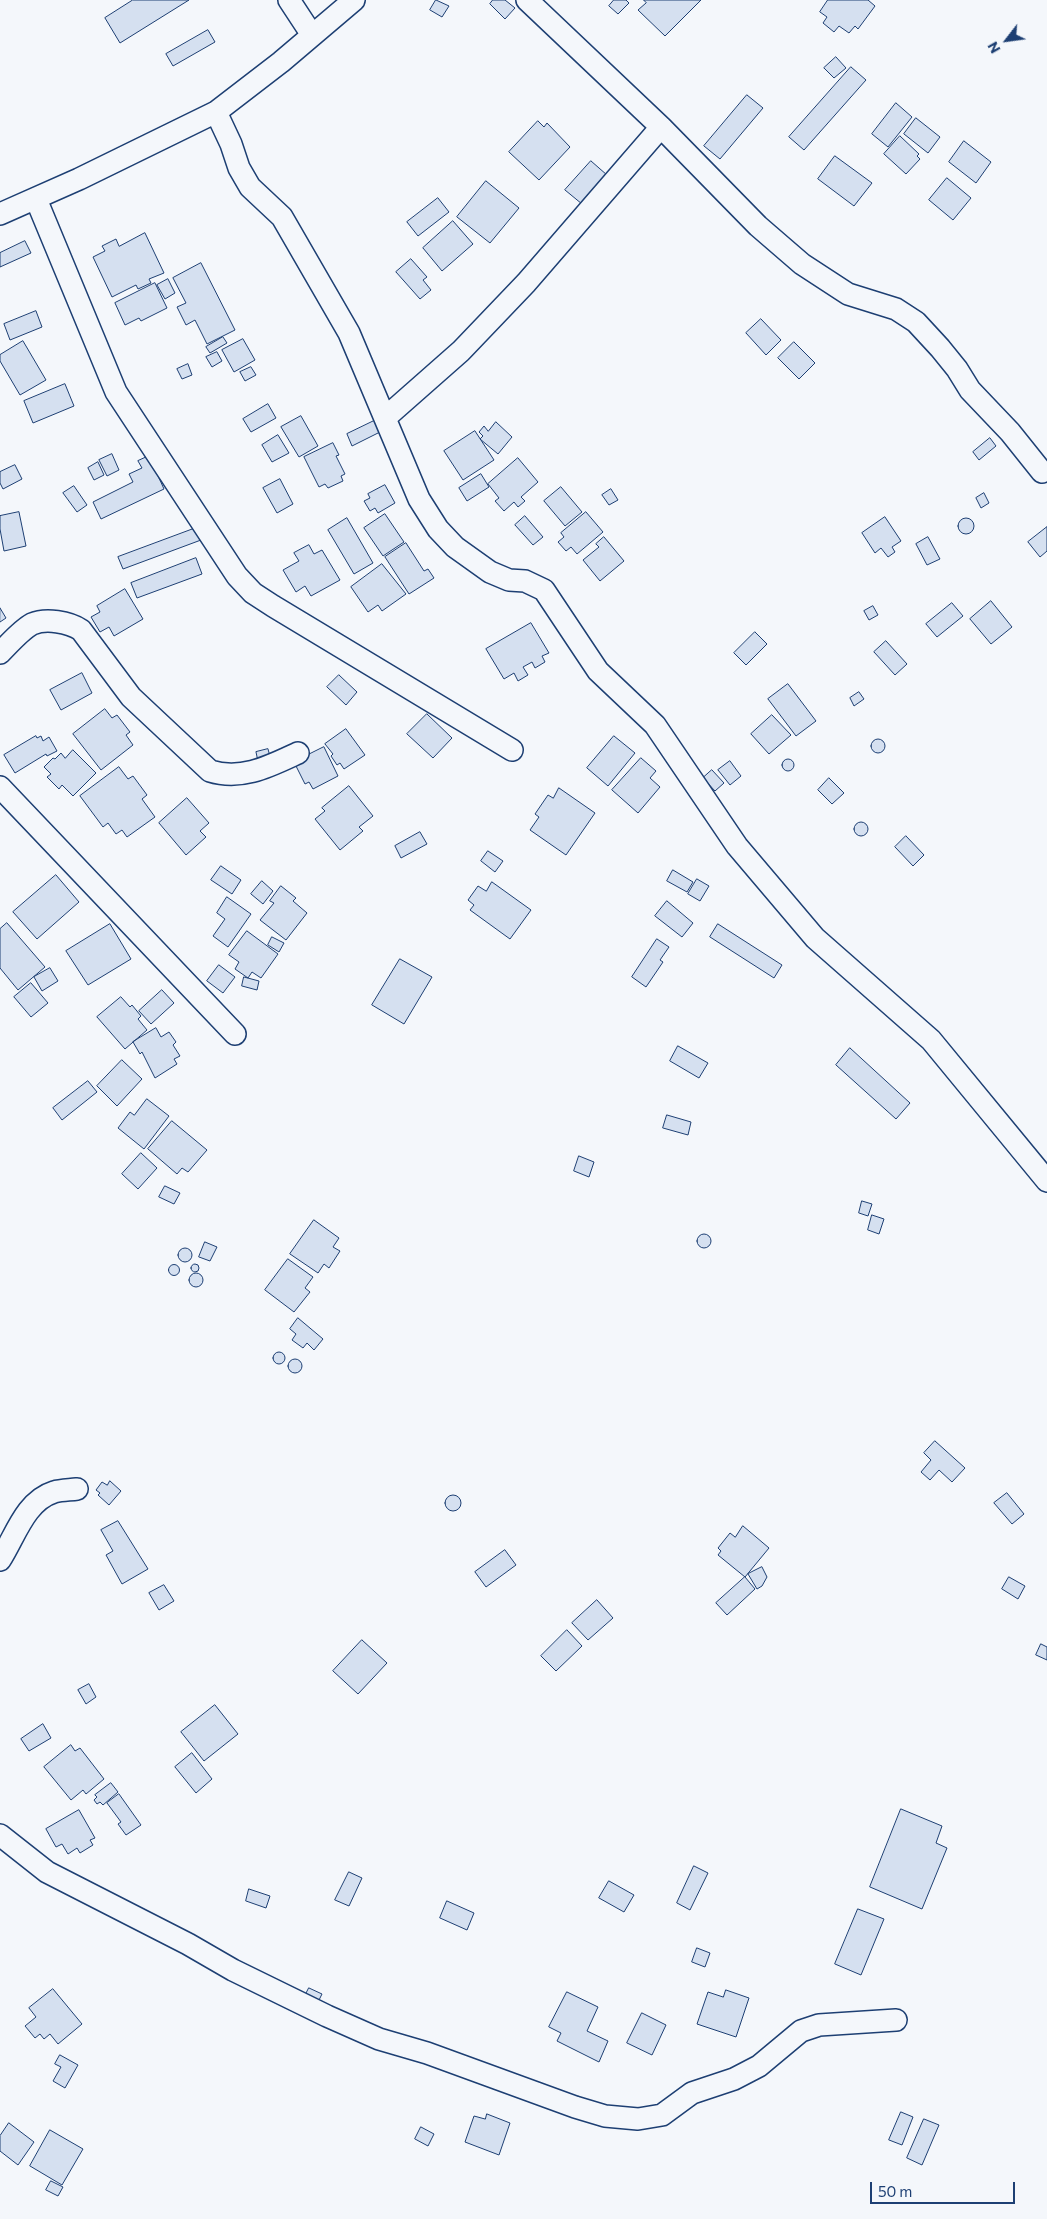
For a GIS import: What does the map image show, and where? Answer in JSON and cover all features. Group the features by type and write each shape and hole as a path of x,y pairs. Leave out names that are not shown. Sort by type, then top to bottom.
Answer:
{"street":[{"path":"289,0 312,35"},
{"path":"0,214 36,199 216,112 354,0"},
{"path":"527,0 661,127 758,226 802,264 848,294 896,309 916,322 958,369 970,390 1010,432 1042,472"},
{"path":"216,112 231,144 239,168 250,187 282,217 349,333 420,499 438,529 455,547 490,572 509,580 524,581 544,590 598,671 655,726 737,846 815,938 931,1040 1047,1181"},
{"path":"385,418 461,351 520,290 661,127"},
{"path":"36,199 116,392 237,576 253,593 272,606 512,750"},
{"path":"0,653 31,625 41,622 74,625 81,630 131,697 210,771 223,775 238,775 270,767 298,752"},
{"path":"0,787 235,1034"},
{"path":"0,1560 27,1513 41,1498 54,1492 77,1489"},
{"path":"0,1835 47,1872 188,1944 233,1970 327,2016 379,2039 427,2053 575,2107 605,2116 638,2119 662,2115 692,2093 734,2079 759,2066 801,2032 819,2024 896,2020"}],"building":[{"path":"133,0 189,0 120,43 105,18"},
{"path":"436,0 449,6 442,17 430,10"},
{"path":"493,0 505,0 515,8 505,19 490,4"},
{"path":"614,0 626,0 629,3 618,14 609,6"},
{"path":"644,0 701,0 665,36 638,10 646,3"},
{"path":"828,0 868,0 875,6 858,29 855,26 849,33 839,26 834,32 823,23 827,17 820,12"},
{"path":"208,30 215,42 173,66 166,54"},
{"path":"836,57 846,68 834,78 824,68"},
{"path":"851,67 866,80 804,150 789,137"},
{"path":"747,95 763,108 720,159 704,146"},
{"path":"896,103 912,117 888,147 872,134"},
{"path":"916,118 940,137 928,153 904,134"},
{"path":"538,121 544,127 547,123 570,147 539,180 509,152"},
{"path":"900,136 919,154 917,156 920,159 906,174 884,154"},
{"path":"964,141 991,162 976,183 949,162"},
{"path":"835,156 872,183 854,206 818,179"},
{"path":"591,161 607,175 582,204 565,190"},
{"path":"947,178 971,198 953,220 929,200"},
{"path":"486,181 519,208 490,243 457,217"},
{"path":"438,198 449,212 418,236 407,222"},
{"path":"453,221 473,244 442,271 423,248"},
{"path":"145,233 164,273 149,279 151,283 138,289 136,285 112,297 93,257 105,251 102,246 116,239 119,246"},
{"path":"25,241 31,253 0,267 0,253"},
{"path":"411,259 427,277 423,280 431,290 420,299 396,272"},
{"path":"201,263 235,330 207,344 195,320 186,325 177,307 186,303 173,278"},
{"path":"168,279 175,293 165,299 157,285"},
{"path":"155,283 167,308 141,321 139,318 125,325 115,303"},
{"path":"36,311 42,327 10,340 4,324"},
{"path":"761,319 781,340 766,355 746,333"},
{"path":"223,337 227,343 210,353 206,347"},
{"path":"243,339 255,360 234,372 222,350"},
{"path":"23,341 46,380 20,395 0,361 0,355"},
{"path":"794,342 815,363 799,379 778,358"},
{"path":"217,352 222,361 212,367 206,357"},
{"path":"188,364 192,375 182,379 177,369"},
{"path":"251,367 256,375 245,381 240,372"},
{"path":"65,384 74,406 33,423 24,401"},
{"path":"268,404 276,418 251,432 243,419"},
{"path":"301,416 318,446 299,457 281,427"},
{"path":"376,420 382,431 352,446 347,434"},
{"path":"496,422 512,437 498,454 480,439 483,436 479,432 484,426 488,431"},
{"path":"475,431 494,460 463,480 444,451"},
{"path":"278,435 289,453 272,462 262,445"},
{"path":"990,438 996,446 979,460 973,452"},
{"path":"333,443 339,455 336,456 345,474 341,476 343,481 328,488 325,484 319,487 304,457"},
{"path":"112,454 119,470 107,476 99,460"},
{"path":"149,456 164,489 101,519 93,502 133,482 129,474 142,468 138,461"},
{"path":"518,458 538,482 521,497 525,501 518,507 514,502 504,511 495,501 499,498 488,484"},
{"path":"98,462 104,475 94,480 88,468"},
{"path":"15,465 22,479 3,489 0,483 0,472"},
{"path":"481,474 489,487 467,501 459,488"},
{"path":"280,479 293,504 277,513 263,488"},
{"path":"385,485 395,503 378,513 375,508 370,511 364,501 370,498 368,494"},
{"path":"74,486 87,505 77,512 63,493"},
{"path":"561,487 582,512 565,526 544,501"},
{"path":"611,489 618,500 609,505 602,495"},
{"path":"984,493 989,503 981,508 976,498"},
{"path":"19,512 26,546 4,551 0,516"},
{"path":"586,512 603,532 577,554 571,547 566,551 558,542 564,537 561,533"},
{"path":"385,514 404,542 383,556 364,528"},
{"path":"525,516 543,537 533,545 515,525"},
{"path":"885,517 901,541 892,547 895,552 888,557 881,548 875,553 862,533"},
{"path":"347,518 373,563 354,574 328,530"},
{"path":"966,518 972,520 974,526 972,532 966,534 960,532 958,526 960,520"},
{"path":"1047,527 1047,551 1040,557 1028,542"},
{"path":"196,528 201,540 123,569 118,557"},
{"path":"604,537 624,561 600,581 583,560 599,547 596,544"},
{"path":"928,537 940,559 927,565 916,544"},
{"path":"406,543 424,571 428,569 434,578 409,594 385,557"},
{"path":"309,545 314,554 322,550 340,580 311,596 305,586 296,592 283,570 299,561 294,553"},
{"path":"196,558 202,574 137,598 131,583"},
{"path":"382,564 406,594 382,611 378,605 368,612 351,587"},
{"path":"125,589 143,619 114,636 109,627 100,632 91,617 100,612 97,606"},
{"path":"991,601 1012,627 991,644 970,619"},
{"path":"952,603 963,616 937,637 926,624"},
{"path":"873,606 878,615 869,620 864,611"},
{"path":"0,608 6,618 0,622"},
{"path":"531,623 549,653 542,656 545,662 535,668 532,662 523,667 528,675 518,681 514,673 504,679 486,649"},
{"path":"755,632 767,644 746,665 734,653"},
{"path":"886,641 907,664 895,675 874,652"},
{"path":"82,673 92,693 61,710 50,690"},
{"path":"339,675 357,692 346,705 327,687"},
{"path":"788,684 816,721 796,736 768,699"},
{"path":"859,692 864,699 854,706 850,698"},
{"path":"105,709 112,718 117,715 130,732 126,735 133,745 101,770 73,734"},
{"path":"427,714 452,738 433,758 407,734"},
{"path":"772,715 791,735 769,754 751,734"},
{"path":"346,729 365,755 344,769 340,763 337,765 331,756 333,754 325,744"},
{"path":"36,736 37,738 41,736 43,741 49,737 57,751 47,756 46,754 15,773 4,755"},
{"path":"614,736 635,753 608,786 587,768"},
{"path":"878,739 883,741 885,746 883,751 878,753 873,751 871,746 873,741"},
{"path":"324,747 338,776 313,789 309,782 305,784 294,762"},
{"path":"268,749 272,764 259,766 256,752"},
{"path":"73,750 96,773 73,796 62,785 59,789 47,777 51,774 44,767 61,753 65,758"},
{"path":"641,758 656,771 650,778 660,787 638,813 612,790"},
{"path":"786,759 790,759 794,765 790,771 786,771 782,767 782,763"},
{"path":"730,761 741,776 730,785 718,770"},
{"path":"119,767 128,779 133,776 147,795 142,799 155,817 127,837 122,830 116,834 108,823 103,827 80,796"},
{"path":"712,770 724,783 715,791 703,778"},
{"path":"829,778 844,793 832,804 818,790"},
{"path":"349,786 373,816 359,827 363,831 340,850 315,819 325,811 322,808"},
{"path":"559,788 595,813 566,855 530,830 539,817 535,814 548,795 553,798"},
{"path":"187,798 209,823 200,831 206,837 186,855 159,823"},
{"path":"861,822 866,824 868,829 866,834 861,836 856,834 854,829 856,824"},
{"path":"420,832 427,844 401,858 395,846"},
{"path":"906,836 924,855 913,866 895,847"},
{"path":"488,851 503,861 495,872 481,861"},
{"path":"221,866 241,880 232,894 211,880"},
{"path":"673,870 693,882 687,892 667,881"},
{"path":"56,875 79,902 37,939 13,912"},
{"path":"697,879 709,886 700,901 688,894"},
{"path":"262,881 273,891 263,904 251,894"},
{"path":"492,882 531,910 510,939 470,910 474,905 468,900 478,886 486,891"},
{"path":"281,886 296,898 293,901 307,913 286,940 260,920 274,903 270,901"},
{"path":"227,897 251,914 228,947 213,936 225,919 217,913"},
{"path":"667,901 693,923 682,937 655,916"},
{"path":"7,923 45,967 18,990 0,968 0,929"},
{"path":"110,924 131,959 88,985 66,951"},
{"path":"718,924 782,965 774,978 710,937"},
{"path":"247,931 278,954 261,978 252,972 248,978 235,969 239,962 229,955"},
{"path":"272,937 284,943 279,952 268,945"},
{"path":"657,939 669,947 660,960 663,962 646,987 632,977"},
{"path":"400,959 432,977 404,1024 372,1005"},
{"path":"219,965 235,977 223,993 207,981"},
{"path":"50,968 58,981 42,991 34,977"},
{"path":"244,977 259,981 257,990 242,986"},
{"path":"31,983 48,1003 31,1017 14,997"},
{"path":"162,990 174,1003 151,1024 139,1011"},
{"path":"121,997 130,1007 132,1005 141,1016 138,1019 147,1030 125,1049 97,1017"},
{"path":"156,1028 161,1037 169,1032 176,1042 173,1045 180,1056 174,1059 177,1064 155,1078 142,1052 140,1054 133,1042"},
{"path":"678,1046 708,1063 699,1078 670,1061"},
{"path":"850,1048 910,1103 896,1119 836,1065"},
{"path":"122,1060 142,1079 117,1106 97,1086"},
{"path":"88,1081 97,1092 62,1120 53,1108"},
{"path":"147,1099 169,1116 144,1149 118,1128 130,1112 134,1115"},
{"path":"667,1115 691,1122 688,1135 663,1128"},
{"path":"172,1121 207,1150 188,1172 182,1168 177,1174 148,1149"},
{"path":"141,1153 157,1168 138,1189 122,1174"},
{"path":"579,1156 594,1162 589,1177 574,1171"},
{"path":"165,1186 180,1193 174,1204 159,1197"},
{"path":"862,1201 872,1204 868,1216 859,1213"},
{"path":"872,1215 884,1219 879,1234 868,1230"},
{"path":"314,1220 339,1238 333,1247 340,1251 329,1268 324,1264 318,1273 290,1254"},
{"path":"704,1234 709,1236 711,1241 709,1246 704,1248 699,1246 697,1241 699,1236"},
{"path":"205,1242 217,1247 210,1261 199,1257"},
{"path":"182,1248 188,1248 192,1255 188,1262 182,1262 178,1258 178,1252"},
{"path":"288,1259 313,1277 305,1288 310,1292 294,1312 265,1290"},
{"path":"195,1264 199,1268 195,1272 191,1268"},
{"path":"172,1265 176,1265 179,1270 178,1274 172,1275 169,1272 169,1268"},
{"path":"196,1273 201,1275 203,1280 201,1285 196,1287 191,1285 189,1280 191,1275"},
{"path":"298,1318 323,1339 314,1350 307,1343 303,1348 292,1340 296,1334 290,1329"},
{"path":"277,1352 281,1352 285,1358 281,1364 277,1364 273,1360 273,1356"},
{"path":"295,1359 300,1361 302,1366 300,1371 295,1373 290,1371 288,1366 290,1361"},
{"path":"935,1441 965,1468 952,1482 939,1470 930,1480 921,1472 931,1460 924,1453"},
{"path":"110,1481 121,1491 109,1505 98,1495 100,1493 96,1490 102,1482 107,1485"},
{"path":"1007,1493 1024,1514 1012,1524 994,1503"},
{"path":"453,1495 461,1503 453,1511 445,1503"},
{"path":"118,1521 148,1569 122,1584 106,1555 113,1551 101,1530"},
{"path":"743,1526 769,1548 745,1577 718,1555 721,1551 718,1548 730,1533 735,1537"},
{"path":"505,1550 516,1565 486,1587 475,1572"},
{"path":"762,1567 767,1577 762,1586 757,1589 748,1574"},
{"path":"745,1577 755,1589 727,1615 716,1603"},
{"path":"1009,1577 1025,1586 1018,1599 1002,1589"},
{"path":"164,1585 174,1601 159,1610 149,1593"},
{"path":"597,1600 613,1618 588,1640 572,1623"},
{"path":"567,1630 582,1646 556,1671 541,1656"},
{"path":"362,1640 387,1663 358,1694 333,1671"},
{"path":"1041,1644 1047,1647 1047,1660 1036,1655"},
{"path":"89,1684 96,1697 86,1704 78,1690"},
{"path":"215,1705 238,1734 204,1761 181,1732"},
{"path":"43,1724 51,1738 29,1751 21,1739"},
{"path":"71,1745 75,1751 80,1748 104,1779 86,1794 83,1790 71,1800 44,1767"},
{"path":"192,1753 212,1779 196,1793 175,1767"},
{"path":"111,1783 118,1792 103,1805 100,1802 97,1804 94,1800 97,1797 95,1795"},
{"path":"119,1794 141,1825 126,1835 118,1824 121,1822 107,1803"},
{"path":"901,1809 942,1826 936,1843 947,1848 922,1909 870,1887"},
{"path":"79,1810 95,1838 90,1840 93,1845 80,1853 77,1848 68,1854 62,1844 56,1847 46,1829"},
{"path":"694,1866 708,1873 690,1910 677,1903"},
{"path":"349,1872 362,1878 349,1906 335,1900"},
{"path":"609,1881 634,1895 624,1912 599,1898"},
{"path":"249,1889 270,1896 266,1908 246,1901"},
{"path":"447,1901 474,1913 467,1930 440,1918"},
{"path":"858,1909 884,1919 861,1975 835,1964"},
{"path":"697,1948 710,1953 705,1967 692,1962"},
{"path":"309,1988 322,1994 315,2008 302,2002"},
{"path":"53,1989 82,2024 58,2044 50,2034 44,2039 40,2034 35,2038 25,2026 36,2017 29,2008"},
{"path":"726,1990 749,1998 736,2037 697,2024 708,1992 723,1997"},
{"path":"567,1992 598,2007 587,2031 608,2041 599,2062 557,2041 561,2033 549,2027"},
{"path":"642,2013 666,2025 652,2055 627,2043"},
{"path":"60,2055 78,2065 65,2088 53,2081 61,2067 55,2064"},
{"path":"901,2112 913,2117 902,2145 889,2140"},
{"path":"487,2114 510,2123 499,2155 465,2142 474,2116 485,2119"},
{"path":"924,2119 939,2125 922,2165 907,2158"},
{"path":"9,2123 34,2142 18,2165 0,2151 0,2136"},
{"path":"421,2127 434,2134 428,2146 415,2139"},
{"path":"50,2130 83,2149 62,2185 30,2166"},
{"path":"51,2181 63,2187 58,2196 46,2190"}]}
